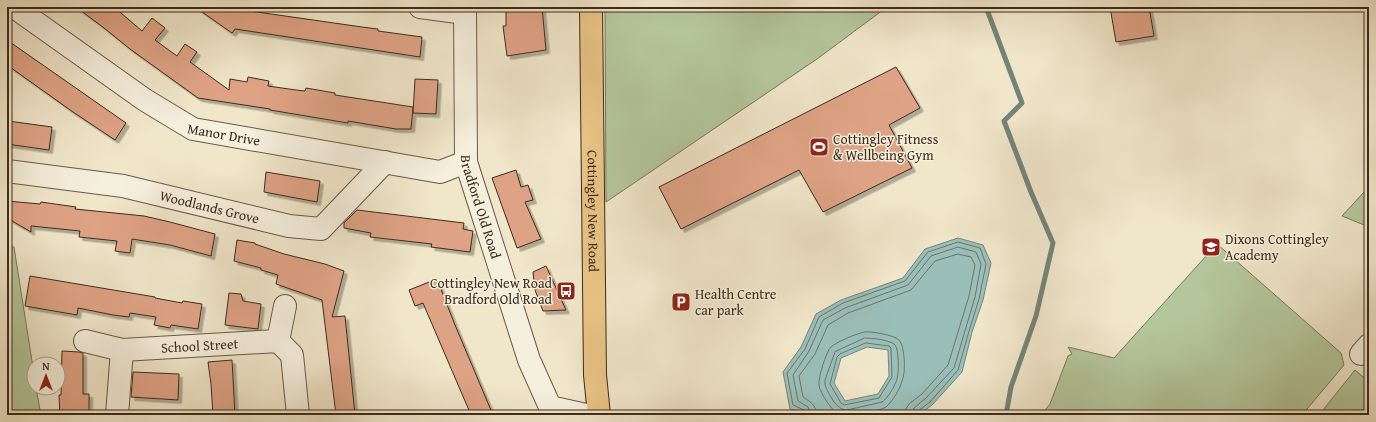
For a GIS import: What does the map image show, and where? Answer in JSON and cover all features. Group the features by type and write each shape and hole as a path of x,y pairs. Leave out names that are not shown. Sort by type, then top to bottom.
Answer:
{"main road":[{"name":"Cottingley New Road","path":"591,7 595,375 599,415"}],"street":[{"name":"Manor Drive","path":"14,7 145,100 193,128 440,172 466,162"},
{"path":"420,7 465,10"},
{"name":"Bradford Old Road","path":"465,10 466,162 529,360 550,407 586,415"},
{"name":"Woodlands Grove","path":"7,171 123,186 289,226 321,229 385,162"},
{"path":"285,306 278,341 292,355 298,415"},
{"name":"School Street","path":"85,341 122,350 278,341"},
{"path":"117,415 122,350"}],"green space":[{"path":"605,7 887,7 817,59 606,202"},
{"path":"1364,192 1369,196 1369,227 1342,216"},
{"path":"1217,244 1341,353 1344,365 1302,415 1041,415 1050,404 1068,356 1072,354 1068,347 1114,358"},
{"path":"7,246 14,247 31,356 26,356 26,396 37,396 41,415 7,415"},
{"path":"1355,370 1369,382 1369,415 1319,415"}],"water":[{"path":"958,238 983,245 991,263 983,300 972,332 962,372 932,405 919,415 806,415 790,409 783,372 801,347 816,314 841,300 903,278 925,249","holes":["867,347 888,350 889,376 878,394 845,401 834,383 841,358"]}],"building":[{"path":"76,7 114,7 142,31 152,18 165,28 155,40 177,56 185,44 197,52 190,62 229,90 230,79 247,82 248,77 269,81 268,86 305,91 306,88 335,93 335,95 413,107 411,129 396,129 348,121 348,123 198,98 130,49"},
{"path":"195,7 222,7 378,29 378,31 422,37 420,57 235,29 232,33"},
{"path":"506,7 542,7 546,50 507,56 503,26 506,26"},
{"path":"1110,7 1149,7 1154,36 1116,42"},
{"path":"7,40 126,123 115,140 7,65"},
{"name":"Cottingley Fitness & Wellbeing Gym","path":"896,67 920,108 889,125 912,168 823,212 799,170 681,229 659,187"},
{"path":"415,79 438,80 436,114 413,113"},
{"path":"8,121 52,127 49,150 7,144"},
{"path":"516,170 521,187 528,185 533,200 525,202 541,239 517,248 492,178"},
{"path":"266,172 320,181 317,202 264,192"},
{"path":"7,201 40,204 41,202 76,207 75,209 144,216 215,234 211,256 170,245 132,239 130,253 115,251 117,241 79,237 80,231 31,226 31,232 7,218"},
{"path":"357,210 464,223 463,229 473,231 470,252 431,247 432,244 370,237 371,233 344,228 344,223"},
{"path":"237,240 255,243 284,254 325,264 344,271 332,317 345,316 355,415 336,415 322,300 276,284 278,275 261,270 261,268 234,261"},
{"path":"546,266 566,310 543,311 535,290 533,272"},
{"path":"30,276 182,303 183,301 202,304 198,329 171,325 170,328 154,325 156,317 130,313 129,317 78,308 77,315 25,306"},
{"path":"437,279 493,415 471,415 423,303 415,306 409,290"},
{"path":"229,293 241,294 243,301 261,304 258,329 225,325"},
{"path":"62,351 83,353 83,394 89,394 89,411 81,411 82,415 60,415 59,396 66,396 66,356 62,356"},
{"path":"232,360 235,415 213,415 208,362"},
{"path":"133,372 179,374 178,400 131,397"}],"waterway":[{"path":"986,7 1022,103 1004,121 1031,192 1053,243 1036,316 1011,387 1006,415"}],"place":[{"name":"Cottingley Fitness & Wellbeing Gym","path":"819,147"},
{"name":"Dixons Cottingley Academy","path":"1211,247"},
{"name":"Cottingley New Road Bradford Old Road","path":"566,291"},
{"name":"Health Centre car park","path":"681,302"}]}
